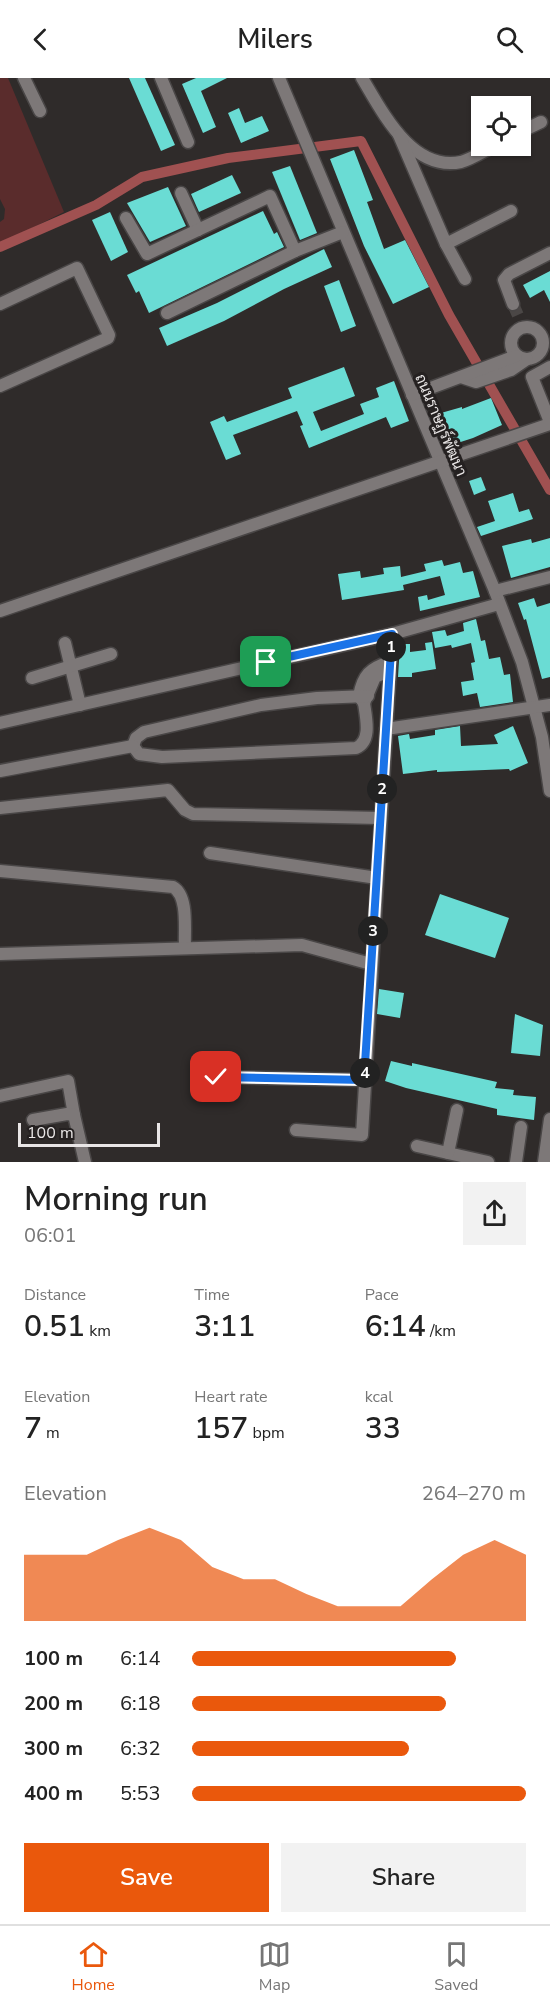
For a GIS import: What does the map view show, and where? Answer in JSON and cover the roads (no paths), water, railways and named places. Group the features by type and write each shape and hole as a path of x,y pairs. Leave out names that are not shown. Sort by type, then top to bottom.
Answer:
{"street":[{"path":"24,78 40,111"},
{"path":"161,78 188,142"},
{"name":"ถนนราษฏร์พัฒนา","path":"279,78 522,662 542,737 550,791"},
{"path":"362,78 399,135 446,244 465,279"},
{"path":"531,127 541,122"},
{"path":"399,135 428,160 442,163 462,162 474,156"},
{"path":"181,194 198,230"},
{"path":"126,218 146,255 270,196 295,251"},
{"path":"446,244 512,211"},
{"path":"167,313 295,251 343,232"},
{"path":"513,304 504,280 509,274 550,253"},
{"path":"0,304 77,268 109,335 108,338 0,386"},
{"path":"412,395 498,368 512,370 522,358 538,355 543,344 545,330 521,323 513,334 510,345 522,358"},
{"path":"0,611 550,423 532,377 550,367"},
{"path":"0,723 392,634 550,577"},
{"path":"296,1130 362,1135 392,634"},
{"path":"65,643 80,705"},
{"path":"32,678 111,654"},
{"path":"133,746 139,754 162,757 356,748 362,745 366,738 363,678 369,671 390,666"},
{"path":"133,746 136,738 144,732 261,705 317,698 364,698"},
{"path":"386,729 550,705"},
{"path":"0,771 133,746"},
{"path":"0,808 168,790 185,810 193,814 380,818"},
{"path":"210,853 377,878"},
{"path":"0,871 173,887 179,891 183,903 185,947"},
{"path":"0,954 302,945 371,964"},
{"path":"216,1077 364,1080"},
{"path":"0,1096 68,1082 85,1162"},
{"path":"448,1153 457,1110"},
{"path":"33,1120 67,1114 74,1115"},
{"path":"544,1162 550,1119"},
{"path":"516,1162 521,1127"},
{"path":"417,1146 488,1162"}],"waterway":[{"path":"0,247 96,205 142,177 228,158 361,141 449,315 550,490"}],"tunnel":[{"path":"513,304 520,320"}]}
